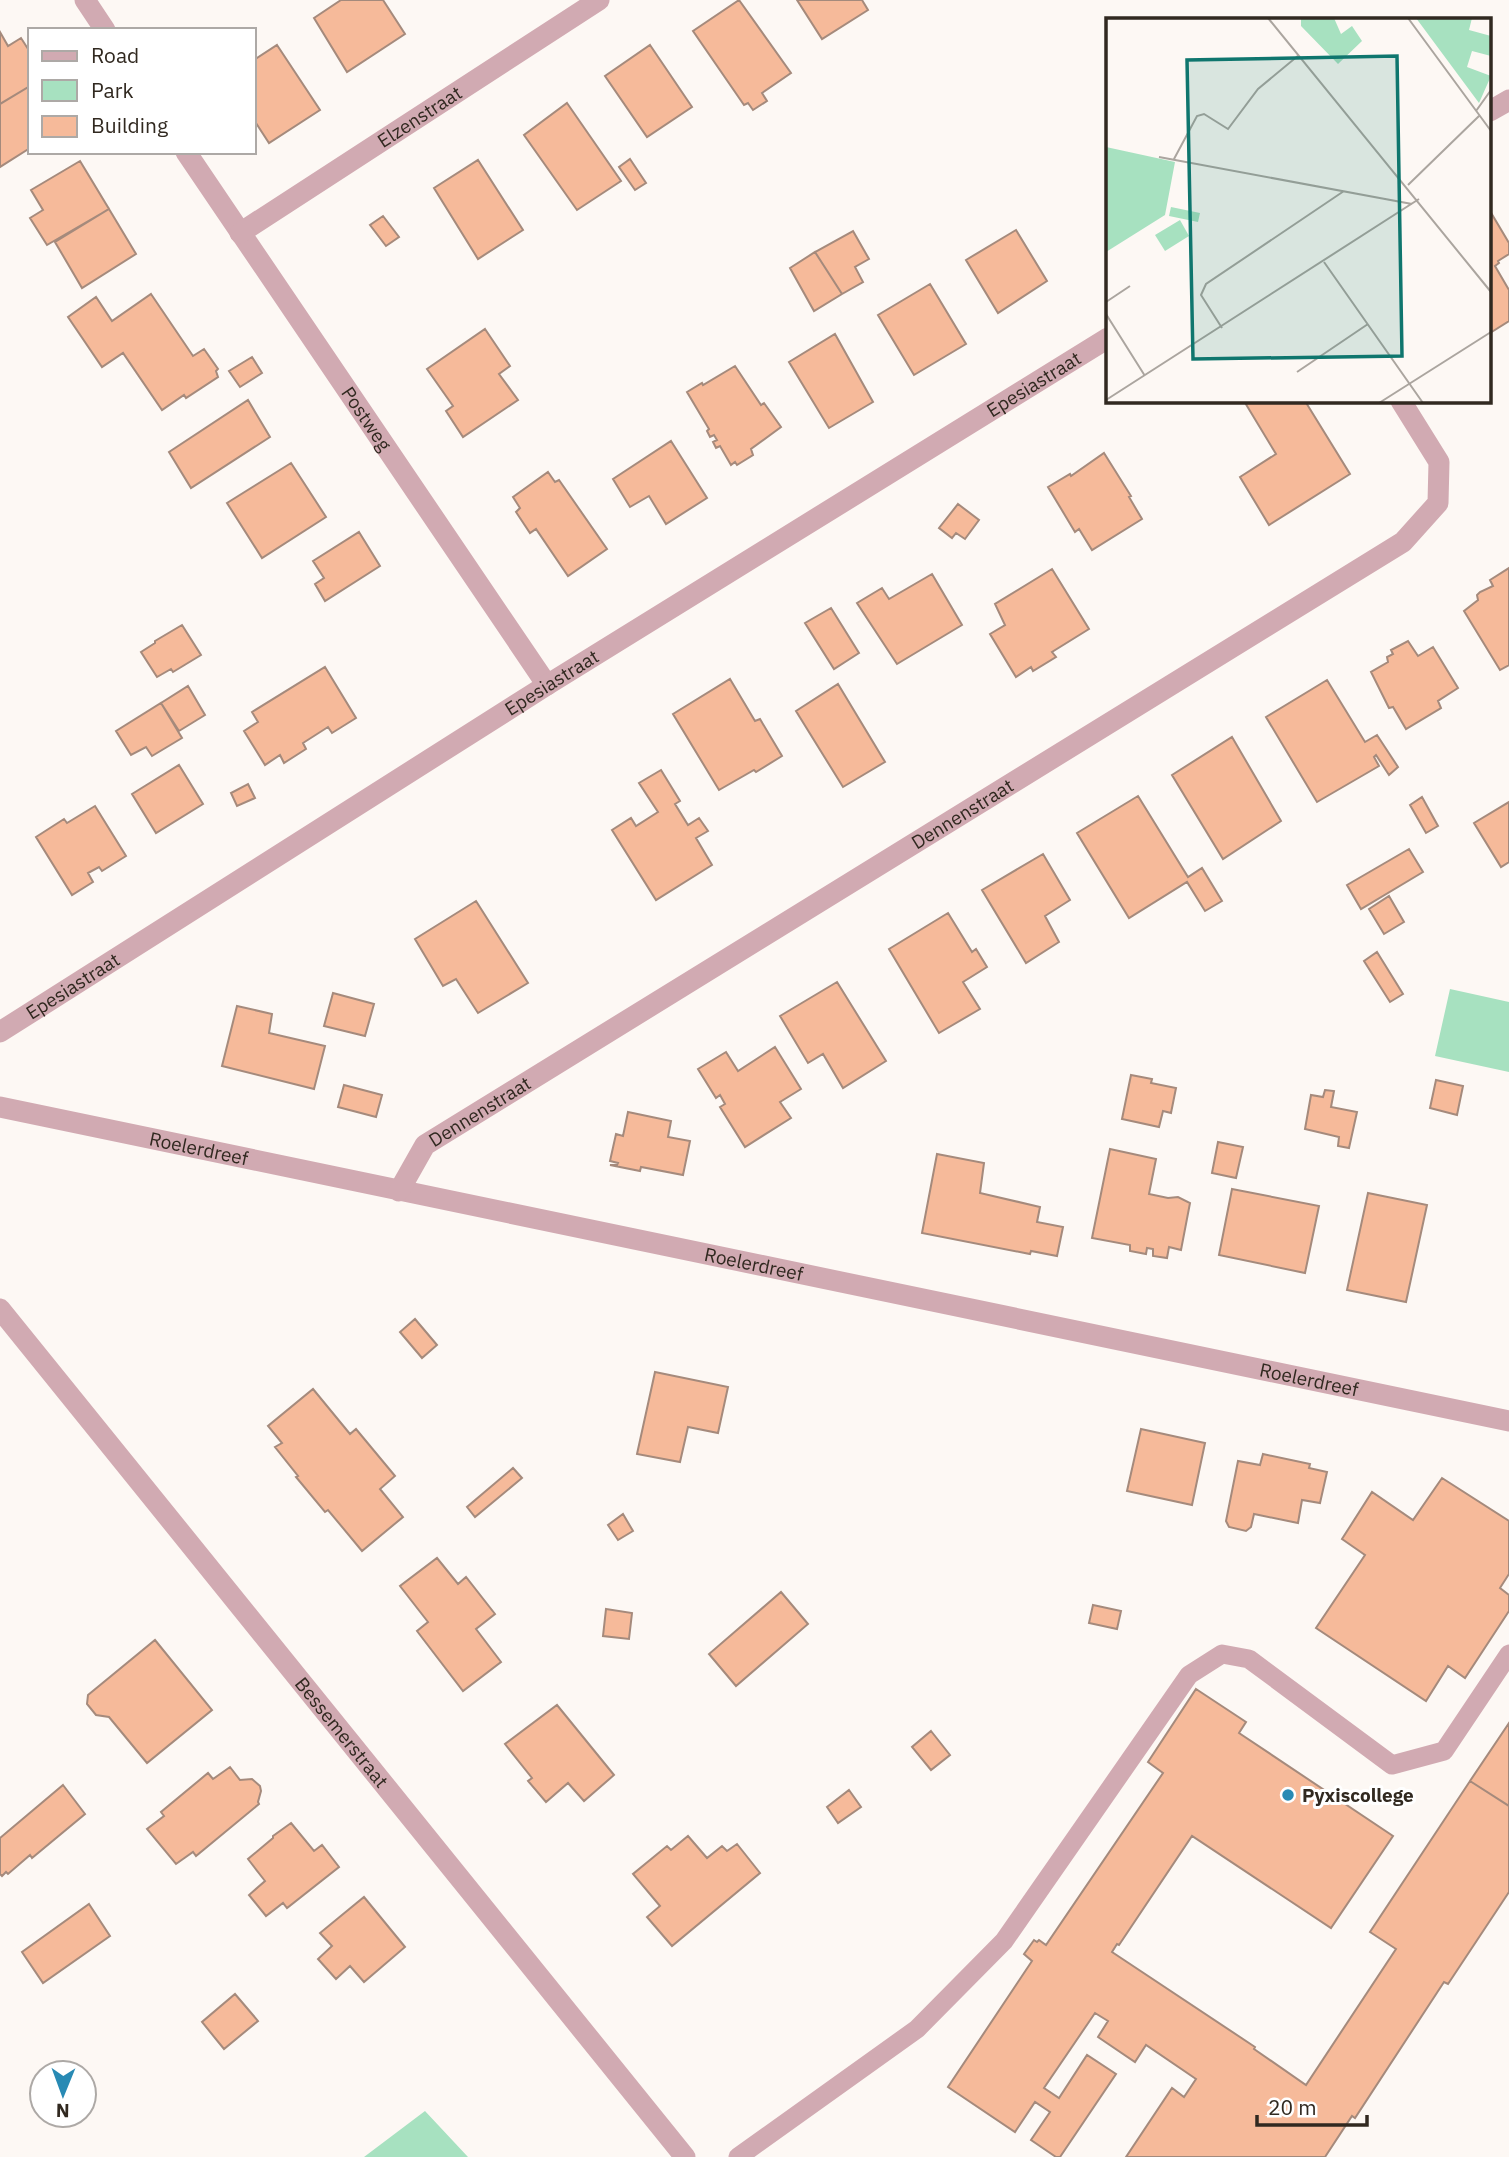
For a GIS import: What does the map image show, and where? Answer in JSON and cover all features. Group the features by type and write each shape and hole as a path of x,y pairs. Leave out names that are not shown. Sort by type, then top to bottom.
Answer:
{"street":[{"path":"85,0 103,28"},
{"name":"Elzenstraat","path":"240,233 599,0"},
{"path":"1492,110 1509,100"},
{"name":"Postweg","path":"187,154 547,685"},
{"name":"Epesiastraat","path":"0,1032 547,685 1106,339"},
{"name":"Dennenstraat","path":"399,1191 425,1145 1403,542 1438,503 1439,462 1402,402"},
{"name":"Roelerdreef","path":"0,1107 1509,1421"},
{"name":"Bessemerstraat","path":"0,1309 685,2157"}],"lane":[{"path":"738,2157 918,2029 1004,1941 1189,1675 1222,1654 1249,1659 1392,1765 1444,1751 1509,1654"}],"green space":[{"path":"1450,989 1509,1002 1509,1072 1435,1056"},
{"path":"425,2111 468,2157 364,2157"}],"building":[{"path":"341,0 383,0 405,34 347,72 314,18"},
{"path":"739,0 791,73 762,93 767,101 753,110 748,103 744,105 693,31"},
{"path":"797,0 862,0 868,10 822,39"},
{"path":"0,32 8,46 21,38 28,49 28,87 0,104"},
{"path":"277,45 320,110 269,143 256,123 256,59"},
{"path":"650,45 692,107 647,137 605,76"},
{"path":"28,87 28,149 0,167 0,104"},
{"path":"567,103 621,181 577,210 524,135"},
{"path":"630,159 646,183 635,190 619,167"},
{"path":"478,160 523,230 478,259 434,188"},
{"path":"80,161 109,209 47,245 30,218 43,210 31,190"},
{"path":"109,209 136,254 82,288 55,242"},
{"path":"1492,214 1509,243 1509,254 1495,266 1509,290 1509,321 1492,332"},
{"path":"383,216 399,237 386,246 370,225"},
{"path":"1016,230 1047,281 998,313 966,260"},
{"path":"853,231 869,259 855,267 863,282 842,294 815,252"},
{"path":"815,252 842,294 814,311 790,268"},
{"path":"930,284 966,344 914,375 878,315"},
{"path":"151,294 193,356 204,349 218,369 218,377 162,410 123,353 102,367 68,317 96,297 112,321"},
{"path":"485,329 510,366 499,374 518,400 463,437 446,411 453,406 427,369"},
{"path":"835,334 873,402 829,428 789,362"},
{"path":"252,357 262,373 240,387 229,371"},
{"path":"735,366 761,405 764,403 781,427 751,449 753,455 737,465 735,462 731,465 720,446 716,448 713,442 717,440 714,435 710,437 707,431 709,429 687,392"},
{"path":"248,400 270,437 191,488 169,452"},
{"path":"1245,402 1306,402 1350,474 1269,525 1240,477 1276,454"},
{"path":"671,441 707,498 666,524 649,496 630,507 613,479"},
{"path":"1104,453 1142,519 1092,550 1079,529 1075,532 1048,487 1070,474 1071,476"},
{"path":"291,463 326,517 262,558 227,503"},
{"path":"548,472 555,482 559,480 607,549 568,576 536,529 530,533 516,512 520,508 513,497"},
{"path":"958,504 979,520 965,539 956,533 952,538 939,528"},
{"path":"359,532 380,566 325,601 315,584 324,578 313,561"},
{"path":"1509,568 1509,665 1500,670 1464,611 1478,600 1477,595 1480,592 1493,586 1490,580"},
{"path":"1052,569 1089,629 1052,652 1056,657 1033,671 1031,667 1016,677 990,634 1005,625 995,604"},
{"path":"932,574 962,625 897,664 857,603 882,588 889,599"},
{"path":"831,608 859,653 834,669 805,623"},
{"path":"182,625 201,655 173,672 171,669 157,677 141,652"},
{"path":"1408,641 1418,656 1433,647 1458,688 1438,701 1441,708 1406,729 1393,707 1389,708 1371,672 1388,662 1387,657 1393,654 1391,650"},
{"path":"325,667 356,718 332,733 328,727 303,743 306,749 284,763 280,755 265,765 244,731 258,722 252,712"},
{"path":"730,679 755,721 760,719 782,756 719,790 673,714"},
{"path":"1327,680 1365,742 1377,735 1398,767 1389,775 1376,755 1374,757 1379,766 1317,802 1266,717"},
{"path":"838,684 885,762 843,787 796,711"},
{"path":"188,686 205,715 179,731 161,703"},
{"path":"161,703 182,738 152,756 146,747 131,755 116,731"},
{"path":"1232,737 1281,821 1223,859 1172,775"},
{"path":"179,765 203,804 156,833 132,794"},
{"path":"661,770 680,801 675,804 688,825 699,818 708,831 696,838 712,865 656,900 612,830 631,818 636,826 658,812 639,783"},
{"path":"248,784 255,798 237,806 231,793"},
{"path":"1138,796 1188,877 1202,868 1222,901 1205,911 1187,882 1129,918 1077,833"},
{"path":"1422,797 1438,826 1426,833 1410,805"},
{"path":"1509,802 1509,862 1501,867 1474,823"},
{"path":"95,806 126,856 102,871 99,867 88,873 93,882 72,895 36,837 64,819 67,823"},
{"path":"1409,849 1423,872 1361,909 1347,885"},
{"path":"1043,854 1070,900 1045,916 1059,942 1026,963 982,890"},
{"path":"1389,896 1404,922 1384,934 1369,909"},
{"path":"476,901 528,983 478,1013 456,979 443,986 415,939"},
{"path":"948,913 972,952 976,949 987,967 963,982 980,1009 939,1033 889,949"},
{"path":"1377,952 1403,994 1390,1002 1364,961"},
{"path":"837,982 886,1061 843,1088 823,1054 808,1063 780,1016"},
{"path":"333,993 374,1004 365,1036 324,1026"},
{"path":"237,1006 272,1014 269,1033 325,1046 314,1089 222,1066"},
{"path":"775,1047 801,1089 780,1102 791,1118 745,1147 720,1107 725,1104 720,1095 716,1098 698,1069 726,1052 738,1071"},
{"path":"1131,1075 1152,1079 1151,1083 1176,1088 1171,1113 1163,1111 1159,1127 1122,1119"},
{"path":"1436,1080 1463,1086 1457,1115 1430,1108"},
{"path":"344,1085 382,1095 376,1117 338,1107"},
{"path":"1325,1090 1334,1091 1331,1107 1357,1112 1349,1148 1338,1146 1339,1137 1305,1129 1311,1095 1323,1097"},
{"path":"628,1112 671,1121 668,1137 690,1141 683,1175 641,1167 640,1171 610,1165 618,1163 610,1161 616,1134 623,1136"},
{"path":"1218,1142 1243,1147 1236,1178 1212,1173"},
{"path":"1110,1149 1156,1159 1149,1194 1178,1197 1190,1203 1181,1250 1169,1247 1167,1258 1153,1256 1153,1249 1147,1248 1146,1254 1130,1251 1130,1245 1092,1238"},
{"path":"937,1154 984,1163 980,1193 1040,1207 1037,1222 1063,1227 1057,1256 1031,1251 1030,1254 922,1233"},
{"path":"1232,1189 1319,1206 1305,1273 1219,1255"},
{"path":"1368,1193 1427,1205 1406,1302 1347,1290"},
{"path":"415,1319 437,1345 422,1358 400,1332"},
{"path":"655,1372 728,1387 718,1433 688,1427 680,1462 637,1454"},
{"path":"313,1389 350,1434 356,1429 395,1476 380,1489 403,1517 362,1551 296,1477 298,1476 275,1447 282,1443 268,1426"},
{"path":"1141,1429 1205,1443 1192,1505 1127,1491"},
{"path":"1263,1454 1310,1464 1309,1468 1327,1472 1320,1503 1302,1500 1298,1523 1254,1514 1251,1527 1246,1531 1229,1527 1226,1521 1238,1461 1260,1465"},
{"path":"513,1468 522,1478 475,1517 467,1507"},
{"path":"1442,1478 1509,1521 1509,1574 1500,1588 1509,1595 1509,1611 1465,1678 1448,1666 1426,1701 1316,1628 1365,1555 1342,1539 1372,1492 1413,1520"},
{"path":"623,1514 633,1531 618,1540 608,1525"},
{"path":"437,1558 458,1584 466,1577 495,1614 476,1629 501,1662 463,1691 417,1631 428,1622 400,1586"},
{"path":"781,1592 808,1624 736,1686 709,1654"},
{"path":"1093,1605 1121,1611 1117,1629 1089,1623"},
{"path":"606,1609 632,1613 629,1639 603,1636"},
{"path":"155,1640 212,1710 147,1763 109,1717 96,1715 87,1704 88,1695"},
{"name":"Pyxiscollege","path":"1196,1689 1246,1722 1239,1733 1393,1836 1331,1928 1192,1836 1112,1952 1255,2047 1254,2049 1306,2085 1396,1949 1370,1932 1470,1781 1509,1806 1509,1892 1448,1984 1444,1982 1355,2118 1352,2116 1325,2157 1126,2157 1172,2088 1184,2097 1196,2079 1146,2045 1135,2062 1098,2037 1108,2021 1095,2013 1044,2088 1059,2098 1087,2055 1116,2074 1060,2157 1056,2157 1031,2140 1050,2112 1035,2102 1015,2132 948,2087 1032,1961 1024,1954 1034,1940 1046,1945 1163,1773 1148,1762"},
{"path":"557,1705 614,1775 584,1801 568,1783 546,1802 528,1781 532,1778 505,1744"},
{"path":"1509,1723 1509,1806 1470,1781"},
{"path":"931,1731 950,1755 931,1770 912,1747"},
{"path":"230,1767 240,1780 252,1779 260,1786 259,1804 196,1856 193,1852 176,1864 147,1829 164,1816 161,1812 208,1773 213,1779"},
{"path":"63,1785 85,1814 32,1858 30,1855 2,1876 0,1838"},
{"path":"849,1790 861,1807 838,1823 827,1807"},
{"path":"291,1823 314,1851 322,1845 339,1867 287,1908 283,1903 266,1916 249,1895 265,1881 248,1859"},
{"path":"688,1836 707,1858 722,1846 727,1851 737,1844 760,1873 672,1946 647,1917 660,1906 633,1874 667,1846 671,1850"},
{"path":"364,1897 405,1947 364,1982 350,1966 336,1979 318,1959 332,1946 320,1933"},
{"path":"89,1904 110,1936 43,1983 22,1952"},
{"path":"235,1994 258,2021 224,2049 202,2022"}],"place":[{"name":"Pyxiscollege","path":"1288,1795"}]}
